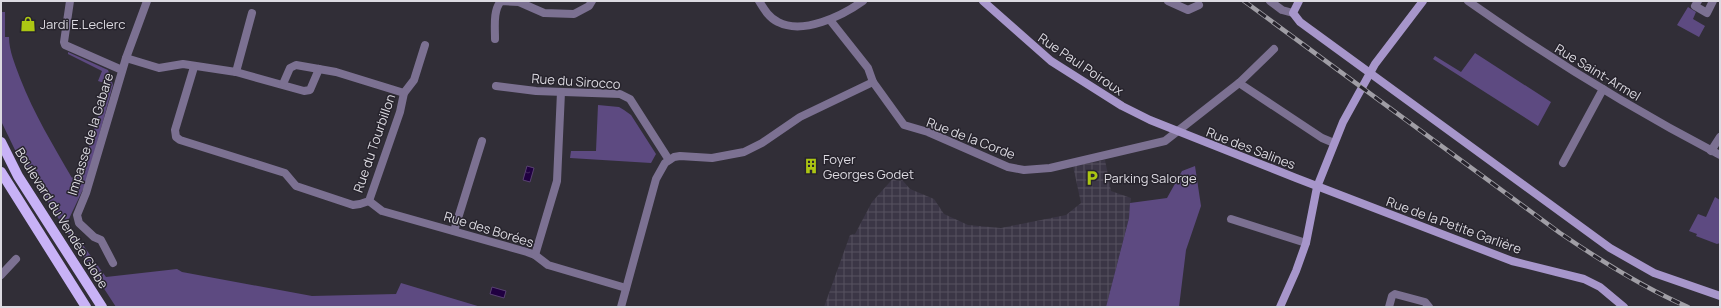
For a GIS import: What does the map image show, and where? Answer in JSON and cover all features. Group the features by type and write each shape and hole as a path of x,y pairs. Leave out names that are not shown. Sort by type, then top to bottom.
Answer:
{"main road":[{"name":"Boulevard du Vendée Globe","path":"1,142 18,176 102,307"},
{"name":"Boulevard du Vendée Globe","path":"1,172 86,307"}],"street":[{"path":"70,1 64,42 66,45 122,70"},
{"name":"Impasse de la Gabare","path":"113,263 101,240 94,237 79,223 77,215 86,193 122,70 147,1"},
{"path":"495,39 496,11 497,6 501,1 519,2 544,13 574,14 589,6 592,1"},
{"path":"759,1 769,15 778,23 800,26 830,20 863,1"},
{"name":"Rue Paul Poiroux","path":"983,1 1051,61 1122,106 1176,132"},
{"path":"1168,1 1184,10 1193,9 1199,5"},
{"path":"1270,1 1282,10 1293,13 1300,22 1610,248 1654,274 1720,296"},
{"path":"1293,13 1299,1"},
{"path":"1280,307 1296,271 1306,243 1317,187 1347,113 1369,73 1423,1"},
{"name":"Rue Saint-Armel","path":"1468,1 1533,47 1666,127 1720,155"},
{"path":"1698,1 1695,6 1707,13 1713,1"},
{"path":"236,72 252,13"},
{"name":"Rue de la Corde","path":"830,20 868,68 873,82 904,125 928,132 986,158 1024,170 1050,168 1165,141 1239,83 1274,48"},
{"path":"404,93 414,80 425,45"},
{"path":"126,58 159,68 183,64 194,67 236,72 304,91 310,90 319,69"},
{"name":"Rue du Tourbillon","path":"194,67 175,130 176,137 180,140 285,173 296,186 310,191 354,204 369,201 400,112 404,93 336,72 296,65 290,68 283,84"},
{"path":"621,307 656,179 669,160 680,156 712,158 744,152 762,143 800,117 873,82"},
{"path":"1239,83 1322,138 1334,143"},
{"name":"Rue du Sirocco","path":"496,86 560,92 620,94 625,96 630,99 669,160"},
{"path":"1563,163 1603,89"},
{"path":"535,254 557,181 560,92"},
{"name":"Rue des Salines","path":"1176,132 1317,187"},
{"path":"1711,151 1720,137"},
{"path":"454,231 482,141"},
{"name":"Rue de la Petite Garlière","path":"1317,187 1512,261 1584,279 1600,287 1622,306"},
{"name":"Rue des Borées","path":"369,201 382,211 535,254 548,265 626,288"},
{"path":"1231,219 1306,243"},
{"path":"1,275 16,259"},
{"path":"1389,307 1392,296 1395,294 1425,302 1429,307"}],"shaded area":[{"path":"1688,7 1696,12 1693,19 1705,26 1699,37 1677,25"},
{"path":"1,12 5,12 5,37 9,37 13,58 25,91 44,129 72,178 82,170 108,84 98,81 102,71 68,54 68,52 108,70 113,85 86,183 67,223 106,277 177,269 182,272 312,296 396,294 401,283 481,307 116,307 36,184 15,150 1,121"},
{"path":"1475,53 1551,102 1538,126 1433,59 1435,56 1461,72"},
{"path":"598,105 619,107 631,115 656,154 651,163 570,158 571,151 596,151"},
{"path":"1105,160 1111,191 1131,198 1129,218 1106,307 824,307 850,235 855,234 872,202 897,174 910,189 934,199 944,214 968,225 1001,228 1066,215 1081,203 1073,166"},
{"path":"1195,166 1201,206 1186,250 1179,307 1106,307 1129,218 1130,203 1167,198 1182,171"},
{"path":"1715,197 1720,200 1720,243 1717,244 1696,236 1697,234 1689,231 1698,214 1706,217"}],"water":[{"path":"527,166 534,168 530,182 523,180"},
{"path":"492,287 506,291 504,298 490,294"}],"railway":[{"path":"1244,1 1560,233 1622,273 1654,291 1688,307"}],"place":[{"name":"Jardi E.Leclerc","path":"28,24"},
{"name":"Foyer Georges Godet","path":"811,166"},
{"name":"Parking Salorge","path":"1092,178"}]}
